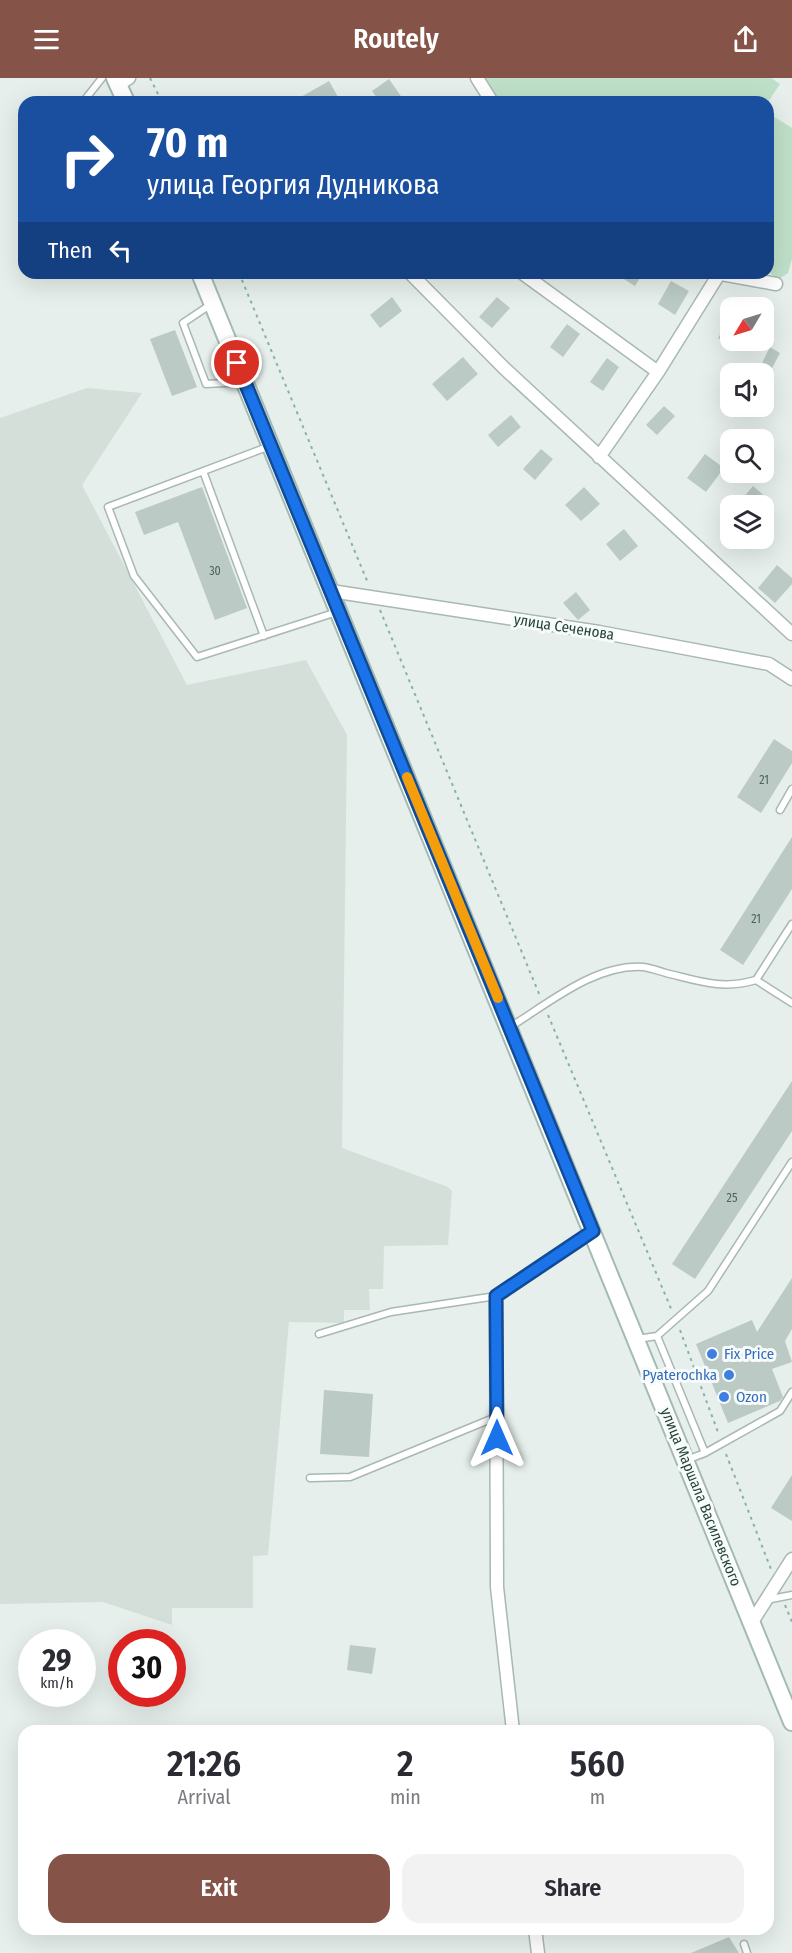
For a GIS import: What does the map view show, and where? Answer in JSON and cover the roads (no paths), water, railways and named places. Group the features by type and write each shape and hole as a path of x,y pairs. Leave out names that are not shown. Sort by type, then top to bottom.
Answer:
{"street":[{"path":"477,78 488,96"},
{"path":"120,80 124,96"},
{"name":"улица Маршала Василевского","path":"202,279 752,1622 788,1697 792,1722"},
{"path":"416,279 504,368 792,634"},
{"path":"530,279 658,372"},
{"path":"599,457 658,372 715,279"},
{"path":"747,279 776,284"},
{"name":"улица Сеченова","path":"331,591 599,632 770,664 790,673"},
{"path":"512,1725 497,1587 496,1296 593,1231"},
{"path":"752,1622 792,1559"},
{"path":"536,1935 538,1953"}],"lane":[{"path":"87,96 102,78"},
{"path":"212,304 183,323 206,384 245,382"},
{"path":"271,446 108,507 134,576 197,657 339,611"},
{"path":"203,471 264,636"},
{"path":"780,810 792,789"},
{"path":"510,1027 592,978 618,969 644,967 706,983 736,986 756,980 792,924"},
{"path":"756,980 792,1003"},
{"path":"637,1339 657,1336 708,1291 792,1162"},
{"path":"319,1334 391,1312 496,1296"},
{"path":"657,1336 705,1453"},
{"path":"686,1460 705,1453 780,1411 792,1392"},
{"path":"310,1478 350,1477 496,1416"},
{"path":"766,1600 792,1594"},
{"path":"744,1944 747,1953"}],"place":[{"name":"Fix Price","path":"712,1354"},
{"name":"Pyaterochka","path":"729,1375"},
{"name":"Ozon","path":"724,1397"}]}
